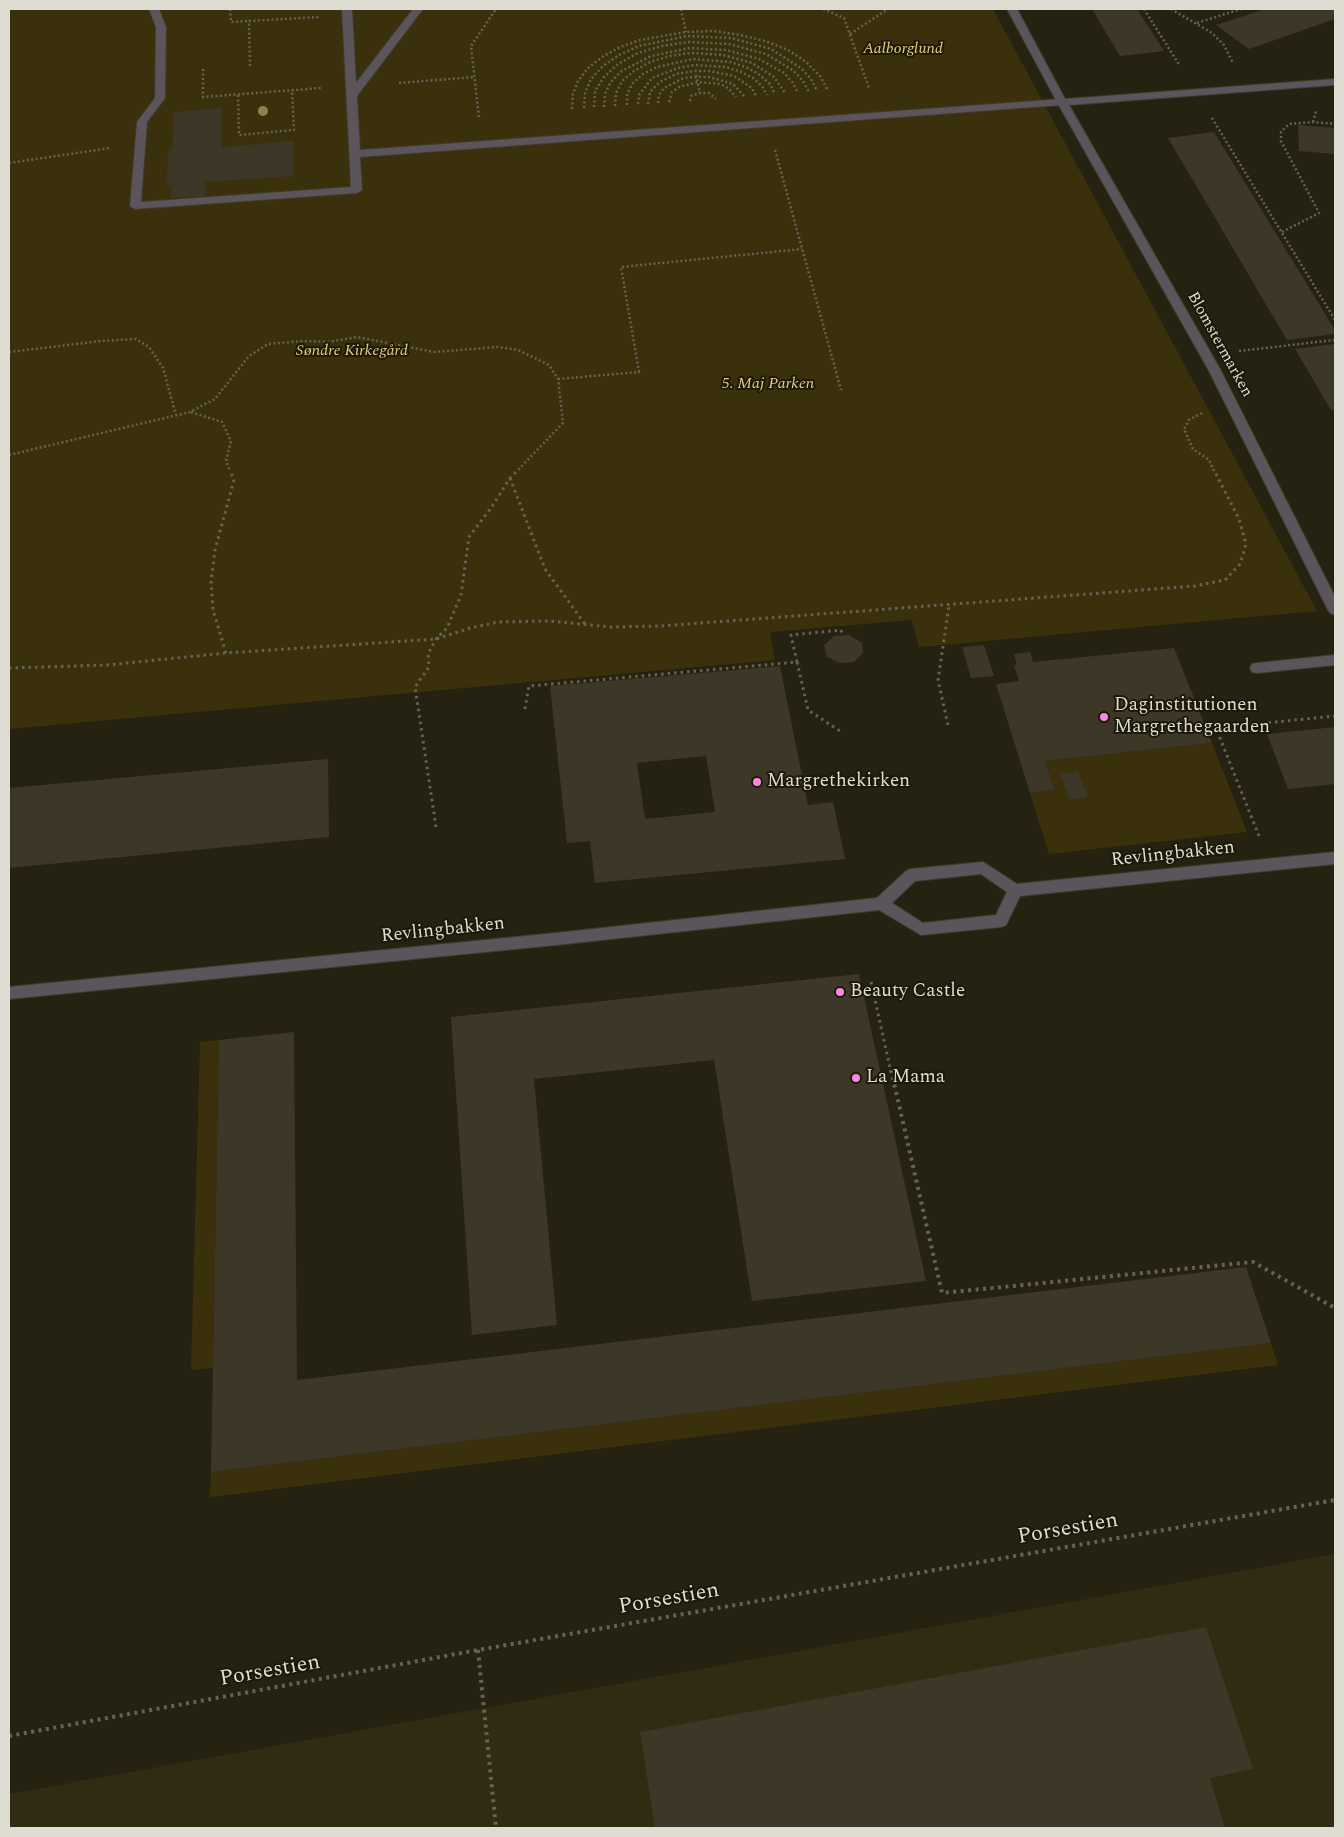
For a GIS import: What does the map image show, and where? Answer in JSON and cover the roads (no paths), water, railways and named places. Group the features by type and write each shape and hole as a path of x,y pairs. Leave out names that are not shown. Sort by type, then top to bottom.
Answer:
{"street":[{"path":"154,9 161,26 160,98 142,122 135,206 358,190 355,154 355,89 350,58 347,12"},
{"path":"355,89 369,75 418,9"},
{"name":"Blomstermarken","path":"1012,9 1062,102 1206,354 1335,610"},
{"path":"350,58 369,75"},
{"path":"355,154 1335,82"},
{"path":"1257,668 1335,660"},
{"name":"Revlingbakken","path":"1014,890 1335,858"},
{"path":"983,868 1014,890 1001,921 921,929 881,904 911,875 983,868"},
{"name":"Revlingbakken","path":"9,993 556,940 881,904"}],"place":[{"name":"Daginstitutionen Margrethegaarden","path":"1104,717"},
{"name":"Margrethekirken","path":"757,782"},
{"name":"Beauty Castle","path":"840,992"},
{"name":"La Mama","path":"856,1078"}],"park label":[{"name":"Aalborglund","path":"903,50"},
{"name":"Søndre Kirkegård","path":"352,352"},
{"name":"5. Maj Parken","path":"768,385"}]}
